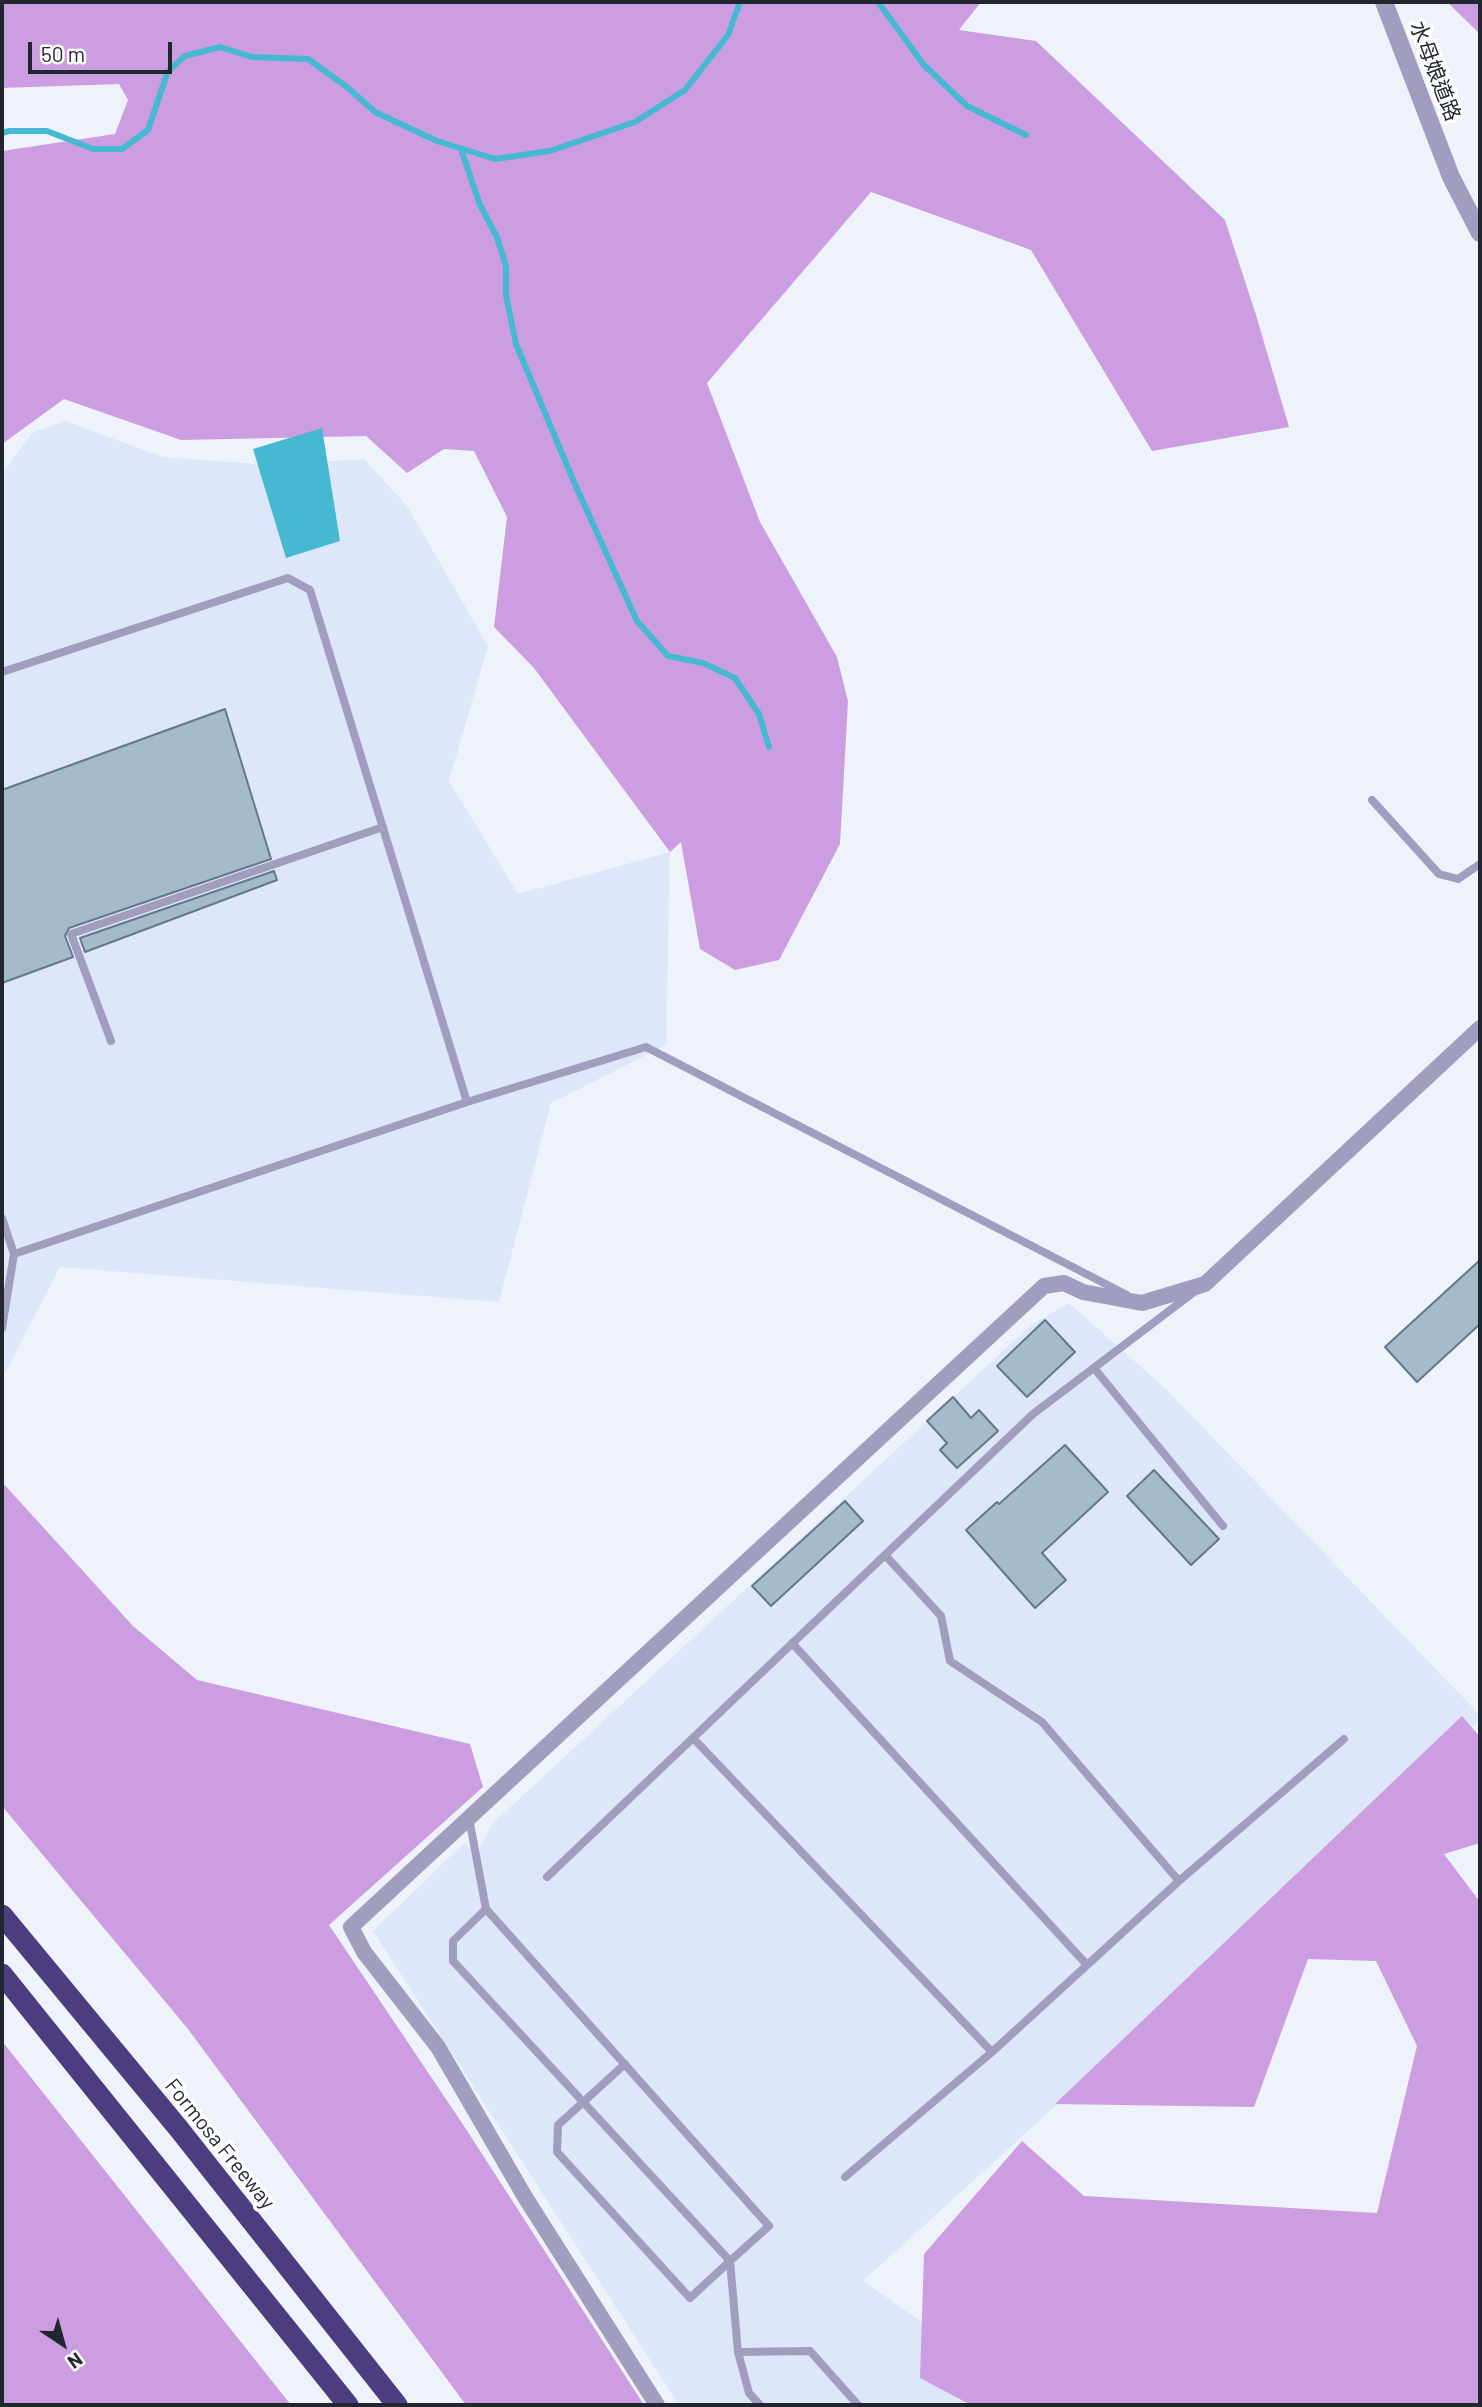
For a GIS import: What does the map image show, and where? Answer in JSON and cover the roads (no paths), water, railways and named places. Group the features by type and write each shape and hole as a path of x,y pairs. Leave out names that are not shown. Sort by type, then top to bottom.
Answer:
{"highway":[{"name":"Formosa Freeway","path":"2,1915 179,2129 397,2405"},
{"path":"2,1975 348,2405"}],"street":[{"name":"水母娘道路","path":"1384,2 1451,177 1480,233"},
{"path":"657,2405 525,2197 438,2047 364,1952 351,1927 1044,1286 1065,1283 1083,1292 1142,1303 1205,1284 1480,1028"}],"lane":[{"path":"2,673 288,578 310,590 467,1102"},
{"path":"1372,800 1439,874 1458,879 1480,864"},
{"path":"111,1041 71,934 383,827"},
{"path":"14,1254 467,1102 646,1047 1142,1303"},
{"path":"2,1218 14,1254 2,1328"},
{"path":"547,1877 1033,1414 1205,1284"},
{"path":"1094,1368 1223,1527"},
{"path":"885,1555 941,1616 950,1661 1042,1722 1179,1881"},
{"path":"792,1643 1087,1965"},
{"path":"693,1738 992,2052"},
{"path":"845,2177 992,2052 1179,1881 1344,1739"},
{"path":"469,1818 486,1909 625,2064 769,2226 690,2298 557,2152 558,2125 625,2064"},
{"path":"486,1909 453,1941 453,1961 730,2261 738,2352 749,2393 760,2405"},
{"path":"738,2352 810,2351 858,2405"}],"water":[{"path":"322,428 340,541 286,558 253,449"}],"waterway":[{"path":"2,133 47,131 93,149 122,149 148,130 168,71 185,56 220,47 252,57 308,59 347,87 375,112 437,141 495,159 550,151 635,122 685,90 728,35 740,2"},
{"path":"878,2 924,65 967,106 1026,135"},
{"path":"461,149 480,205 497,237 506,266 506,295 516,344 637,621 668,656 703,663 735,678 759,714 769,747"}]}
